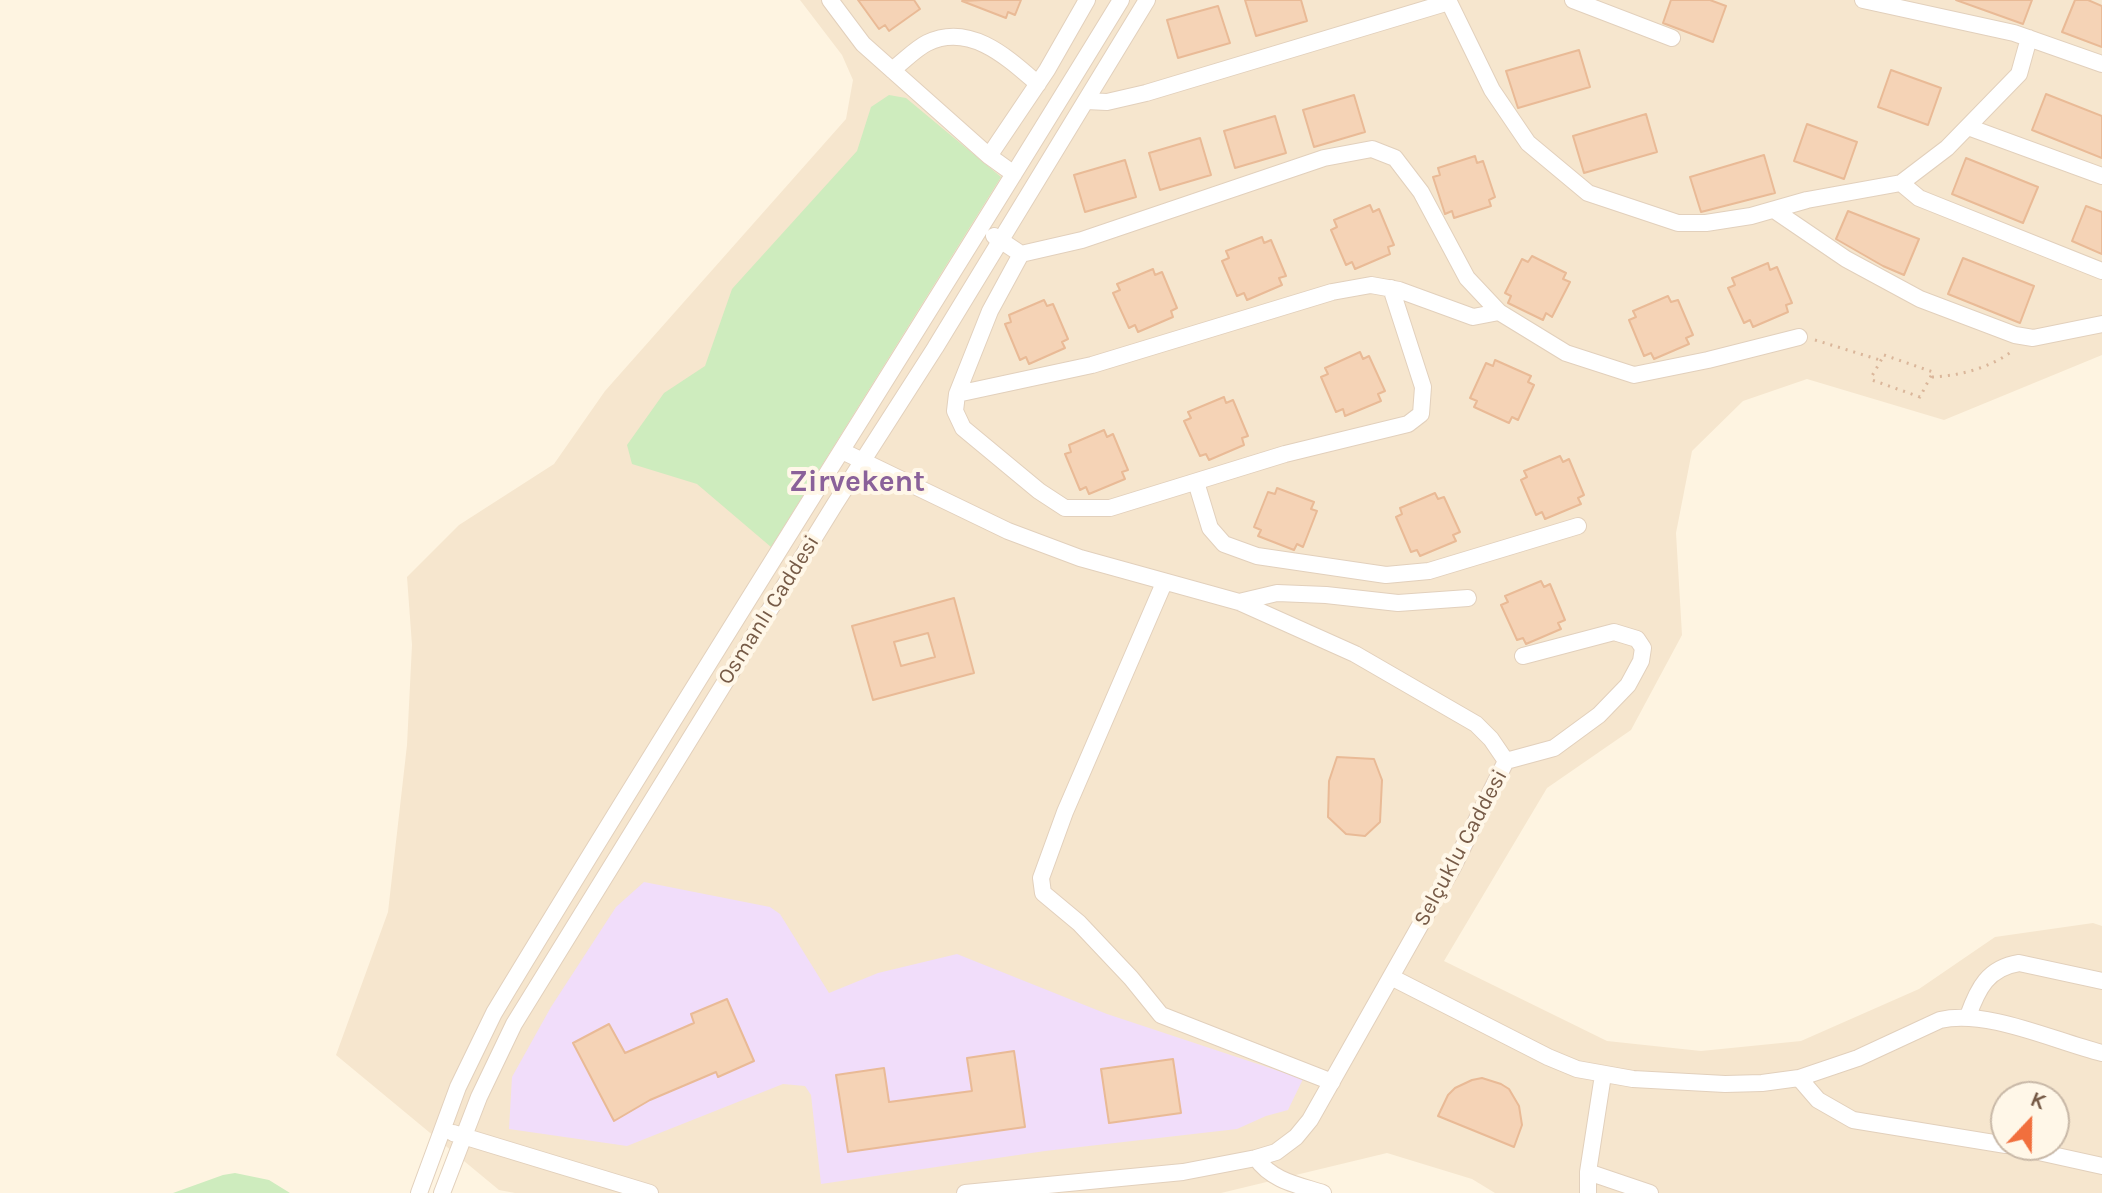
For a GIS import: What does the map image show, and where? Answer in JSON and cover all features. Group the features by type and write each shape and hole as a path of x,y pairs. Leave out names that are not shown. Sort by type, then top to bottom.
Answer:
{"street":[{"path":"830,0 863,44 989,156 1014,174"},
{"path":"989,156 1038,84 1087,0"},
{"name":"Osmanlı Caddesi","path":"419,1193 458,1087 494,1013 1121,0"},
{"name":"Osmanlı Caddesi","path":"442,1193 495,1060 527,1001 1147,0"},
{"path":"1573,0 1672,38"},
{"path":"1863,0 2014,33 2102,64"},
{"path":"1086,101 1107,102 1146,93 1452,1 1492,90 1528,143 1588,193 1678,223 1706,223 1901,183 1947,148 2019,74 2029,38"},
{"path":"892,70 926,43 946,37 973,40 1003,52 1038,84"},
{"path":"1968,127 2102,176"},
{"path":"981,228 1021,254 1082,240 1324,158 1372,149 1395,158 1421,192 1467,278 1499,312 1566,353 1634,375 1799,337"},
{"path":"1901,183 1919,198 2102,271"},
{"path":"1774,210 1846,259 1920,299 2015,335 2049,335 2102,324"},
{"path":"1021,254 990,311 957,394 955,411 963,428 1039,491 1065,508 1110,508 1285,454 1408,424 1421,414 1423,387 1391,288"},
{"path":"957,394 1092,365 1332,292 1371,285 1391,288 1473,317 1499,312"},
{"name":"Selçuklu Caddesi","path":"842,451 1008,531 1080,558 1239,602 1355,654 1476,724 1506,761 1453,867 1310,1120 1296,1137 1276,1152 1183,1172 965,1193"},
{"path":"1196,482 1210,528 1224,544 1257,556 1386,575 1429,571 1578,526"},
{"path":"1164,583 1065,812 1041,878 1043,893 1079,923 1161,1015 1332,1082"},
{"path":"1239,602 1277,593 1398,603 1468,598"},
{"path":"1506,761 1554,748 1599,715 1628,685 1641,661 1643,648 1637,639 1614,632 1523,656"},
{"path":"1968,1016 1986,978 2010,964 2019,963 2102,981"},
{"path":"1391,977 1548,1057 1603,1075 1633,1079 1725,1084 1799,1078 1858,1058 1940,1020 1968,1016 2102,1053"},
{"path":"1588,1193 1588,1172 1603,1075"},
{"path":"1799,1078 1818,1100 1853,1120 1990,1142"},
{"path":"442,1130 650,1193"},
{"path":"1256,1158 1280,1180 1323,1193"},
{"path":"2070,1159 2102,1166"},
{"path":"1588,1172 1650,1193"}],"path":[{"path":"1932,377 1985,366 2014,350 2024,336"},
{"path":"1799,337 1880,360"},
{"path":"1884,355 1933,372 1932,377 1920,397 1872,380 1884,355"}],"shaded area":[{"path":"800,0 2102,0 2102,355 1944,420 1807,379 1743,401 1692,451 1676,533 1682,635 1631,730 1547,788 1444,961 1607,1041 1701,1051 1801,1041 1919,989 1995,937 2093,923 2102,926 2102,1193 1495,1193 1472,1179 1387,1153 1221,1193 515,1193 499,1190 336,1055 388,912 407,745 412,645 407,577 459,525 554,464 605,391 846,119 853,80 842,55"},
{"path":"644,882 770,907 780,914 829,993 878,973 957,954 1107,1014 1303,1079 1288,1110 1237,1129 1045,1151 821,1184 811,1095 805,1086 783,1084 627,1146 509,1129 512,1077 551,1007 616,907"}],"green space":[{"path":"889,95 906,98 1001,177 771,547 697,484 632,464 627,445 664,393 705,366 732,289 857,151 871,107"},
{"path":"235,1173 269,1180 290,1193 173,1193 223,1175"}],"building":[{"path":"858,0 914,0 920,9 889,31 885,25 879,29"},
{"path":"1021,0 1015,15 1008,12 1006,18 962,1"},
{"path":"1245,0 1301,0 1307,21 1256,36"},
{"path":"1671,0 1710,0 1726,6 1713,42 1663,23"},
{"path":"1956,0 2032,0 2023,24"},
{"path":"2075,0 2088,0 2102,6 2102,47 2062,32"},
{"path":"1218,6 1230,43 1178,58 1167,20"},
{"path":"1579,50 1590,87 1518,108 1506,71"},
{"path":"1891,70 1941,88 1928,125 1878,107"},
{"path":"2046,94 2102,116 2102,158 2032,130"},
{"path":"1354,95 1365,132 1314,147 1303,110"},
{"path":"1646,114 1657,152 1584,173 1573,136"},
{"path":"1275,116 1286,153 1235,168 1224,131"},
{"path":"1807,124 1857,142 1844,179 1794,161"},
{"path":"1200,138 1211,175 1160,190 1149,153"},
{"path":"1764,155 1775,193 1701,212 1690,177"},
{"path":"1475,156 1477,163 1483,161 1495,197 1489,200 1491,206 1454,218 1452,211 1445,214 1433,177 1440,175 1438,168"},
{"path":"1966,158 2038,187 2023,223 1952,194"},
{"path":"1125,160 1136,197 1085,212 1074,175"},
{"path":"1370,205 1373,212 1379,209 1394,245 1388,247 1390,254 1355,269 1352,262 1346,265 1331,230 1337,227 1334,220"},
{"path":"2086,206 2102,212 2102,254 2072,241"},
{"path":"1848,211 1919,239 1904,275 1836,239"},
{"path":"1262,237 1264,243 1271,240 1286,276 1279,278 1282,285 1247,300 1244,293 1237,296 1222,261 1229,258 1226,251"},
{"path":"1532,256 1566,273 1563,279 1570,282 1552,317 1546,313 1543,320 1508,303 1511,296 1505,293 1522,259 1528,262"},
{"path":"1963,258 2034,286 2020,323 1948,294"},
{"path":"1768,263 1770,270 1777,267 1792,303 1786,305 1788,312 1753,327 1750,320 1744,323 1728,288 1735,285 1732,278"},
{"path":"1153,269 1155,275 1162,272 1177,308 1171,311 1173,317 1138,332 1135,325 1129,328 1113,293 1120,290 1117,284"},
{"path":"1668,296 1671,302 1678,300 1693,335 1686,338 1689,344 1654,359 1651,353 1644,356 1629,320 1636,317 1633,311"},
{"path":"1044,300 1047,306 1053,304 1068,339 1062,342 1065,348 1029,364 1026,357 1020,360 1005,324 1011,322 1009,315"},
{"path":"1360,352 1363,359 1369,356 1385,391 1378,394 1381,401 1345,416 1343,409 1336,412 1321,377 1328,374 1325,368"},
{"path":"1495,360 1531,376 1528,382 1534,385 1518,420 1512,417 1509,423 1474,407 1477,401 1470,398 1486,363 1493,366"},
{"path":"1224,397 1226,403 1233,400 1248,436 1242,438 1244,445 1209,460 1206,454 1200,456 1184,421 1191,418 1188,412"},
{"path":"1104,430 1107,437 1113,434 1128,470 1122,472 1125,479 1089,494 1086,487 1080,490 1065,454 1071,452 1069,445"},
{"path":"1560,456 1563,462 1569,459 1584,495 1578,498 1581,504 1545,519 1542,512 1536,515 1521,480 1527,477 1524,471"},
{"path":"1277,488 1314,502 1311,509 1317,511 1303,547 1297,544 1294,550 1258,536 1261,530 1254,527 1268,492 1275,494"},
{"path":"1435,493 1438,499 1444,497 1460,532 1453,535 1456,541 1420,556 1417,550 1411,552 1396,517 1402,514 1400,508"},
{"path":"1541,581 1544,587 1550,584 1565,620 1558,623 1561,629 1526,644 1523,638 1517,640 1501,605 1508,602 1505,596"},
{"path":"954,598 974,673 873,700 852,626","holes":["928,633 935,657 901,666 894,642"]},
{"path":"1337,757 1374,759 1382,780 1380,822 1365,836 1346,834 1328,817 1329,781"},
{"path":"727,999 754,1061 718,1077 716,1072 650,1100 614,1121 573,1043 609,1024 625,1053 694,1023 691,1014"},
{"path":"1014,1051 1025,1127 848,1152 836,1075 884,1068 889,1102 972,1091 967,1058"},
{"path":"1173,1059 1181,1113 1109,1123 1101,1069"},
{"path":"1482,1078 1509,1089 1519,1106 1522,1125 1514,1147 1438,1116 1455,1088"}],"district":[{"name":"Zirvekent","path":"857,482"}]}
